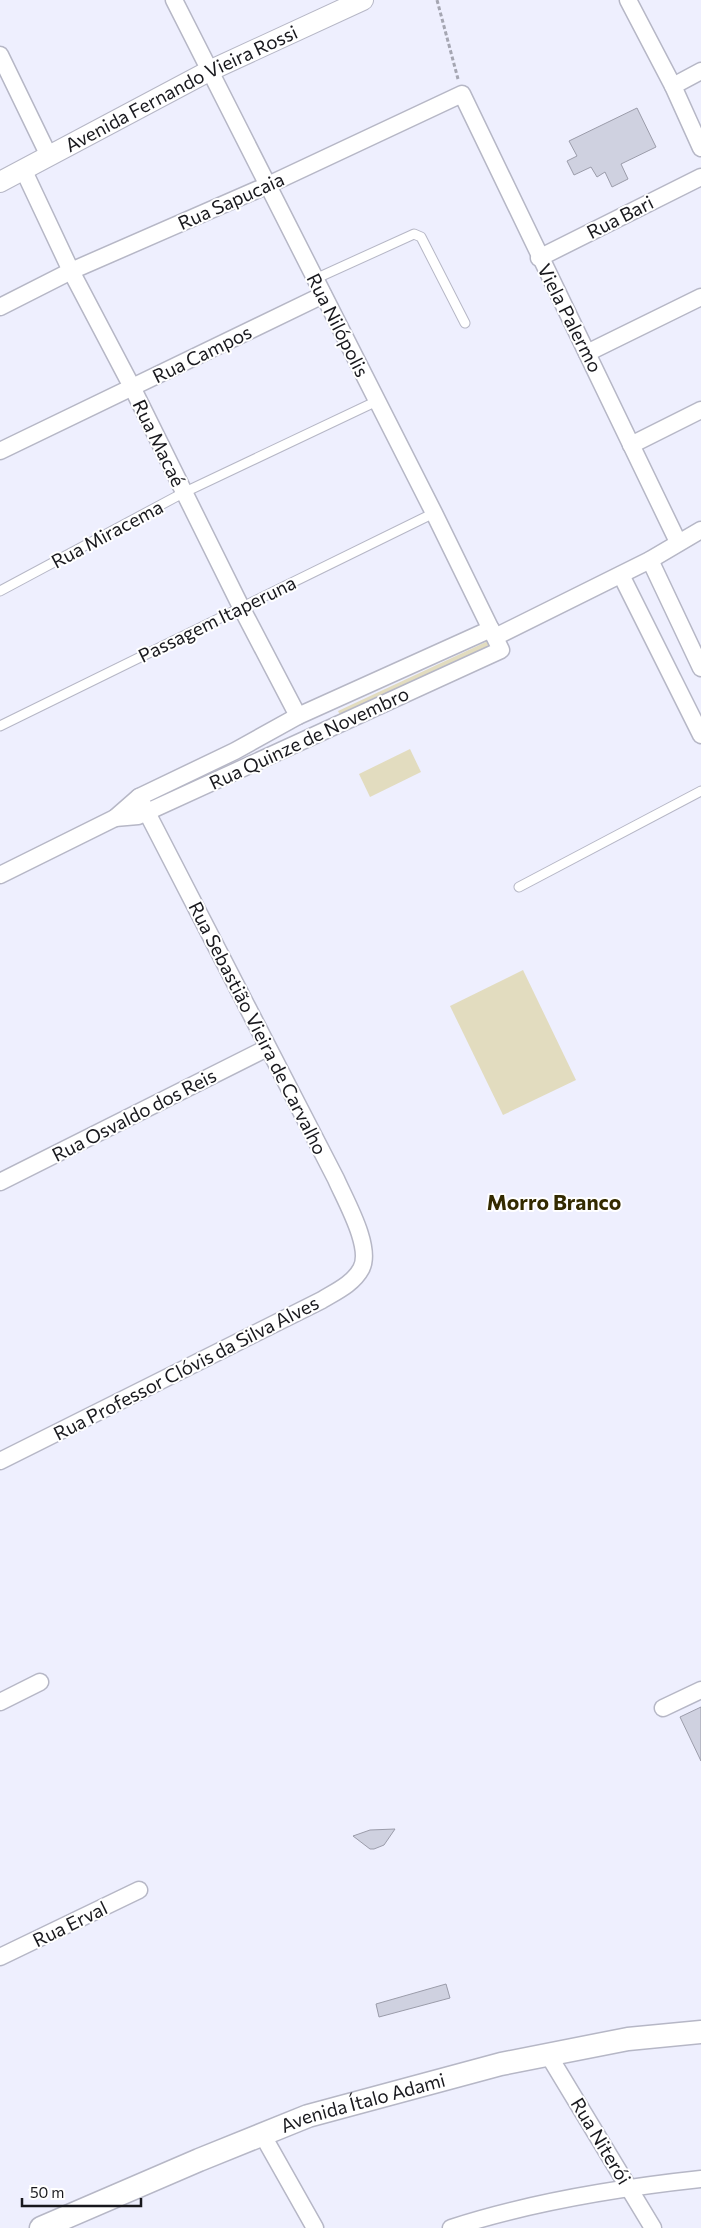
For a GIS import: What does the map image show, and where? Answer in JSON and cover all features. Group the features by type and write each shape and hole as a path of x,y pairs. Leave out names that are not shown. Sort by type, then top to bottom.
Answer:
{"main road":[{"name":"Avenida Ítalo Adami","path":"41,2228 308,2116 501,2064 628,2039 701,2032"}],"street":[{"name":"Rua Nilópolis","path":"174,0 496,639"},
{"name":"Avenida Fernando Vieira Rossi","path":"0,182 48,154 209,71 363,0"},
{"path":"628,0 701,148"},
{"path":"0,55 48,154"},
{"path":"672,86 701,72"},
{"name":"Rua Sapucaia","path":"0,306 71,271 268,185 462,94"},
{"name":"Viela Palermo","path":"462,94 539,258 678,542"},
{"name":"Rua Macaé","path":"23,169 71,271 132,387 241,608 298,716"},
{"name":"Rua Bari","path":"539,258 701,177"},
{"name":"Rua Campos","path":"0,452 323,295"},
{"path":"587,353 701,297"},
{"path":"631,445 701,410"},
{"name":"Rua Quinze de Novembro","path":"115,818 138,816 333,728 496,639 650,560 701,530"},
{"path":"650,560 696,646 701,668"},
{"path":"621,575 701,735"},
{"name":"Rua Quinze de Novembro","path":"0,875 115,818 140,797 234,752 298,716 496,639"},
{"path":"323,706 333,728"},
{"name":"Rua Sebastião Vieira de Carvalho","path":"140,797 267,1048 336,1179 363,1246 363,1264"},
{"name":"Rua Osvaldo dos Reis","path":"0,1182 267,1048"},
{"name":"Rua Professor Clóvis da Silva Alves","path":"0,1461 322,1300 355,1278 363,1264"},
{"path":"0,1702 40,1682"},
{"path":"663,1708 701,1690"},
{"name":"Rua Erval","path":"0,1957 139,1890"},
{"name":"Rua Niterói","path":"549,2056 653,2228"},
{"path":"262,2134 315,2228"},
{"path":"450,2228 480,2224 628,2186 701,2179"}],"lane":[{"path":"315,279 414,234 421,237 465,323"},
{"name":"Rua Miracema","path":"0,590 183,493 376,401"},
{"name":"Passagem Itaperuna","path":"0,726 434,514"},
{"path":"519,887 701,791"}],"path":[{"path":"436,0 462,94"}],"shaded area":[{"path":"488,641 489,648 341,717 338,711"},
{"path":"410,749 421,772 370,797 359,774"},
{"path":"523,970 576,1080 503,1115 450,1006"}],"building":[{"path":"637,108 656,147 621,164 628,179 612,187 605,172 597,177 591,167 574,175 567,161 577,156 569,141"},
{"path":"701,1707 701,1761 680,1717"},
{"path":"395,1829 384,1845 374,1849 370,1849 353,1836 370,1830"},
{"path":"446,1984 450,1998 379,2017 376,2004"}],"district":[{"name":"Morro Branco","path":"554,1203"}]}
